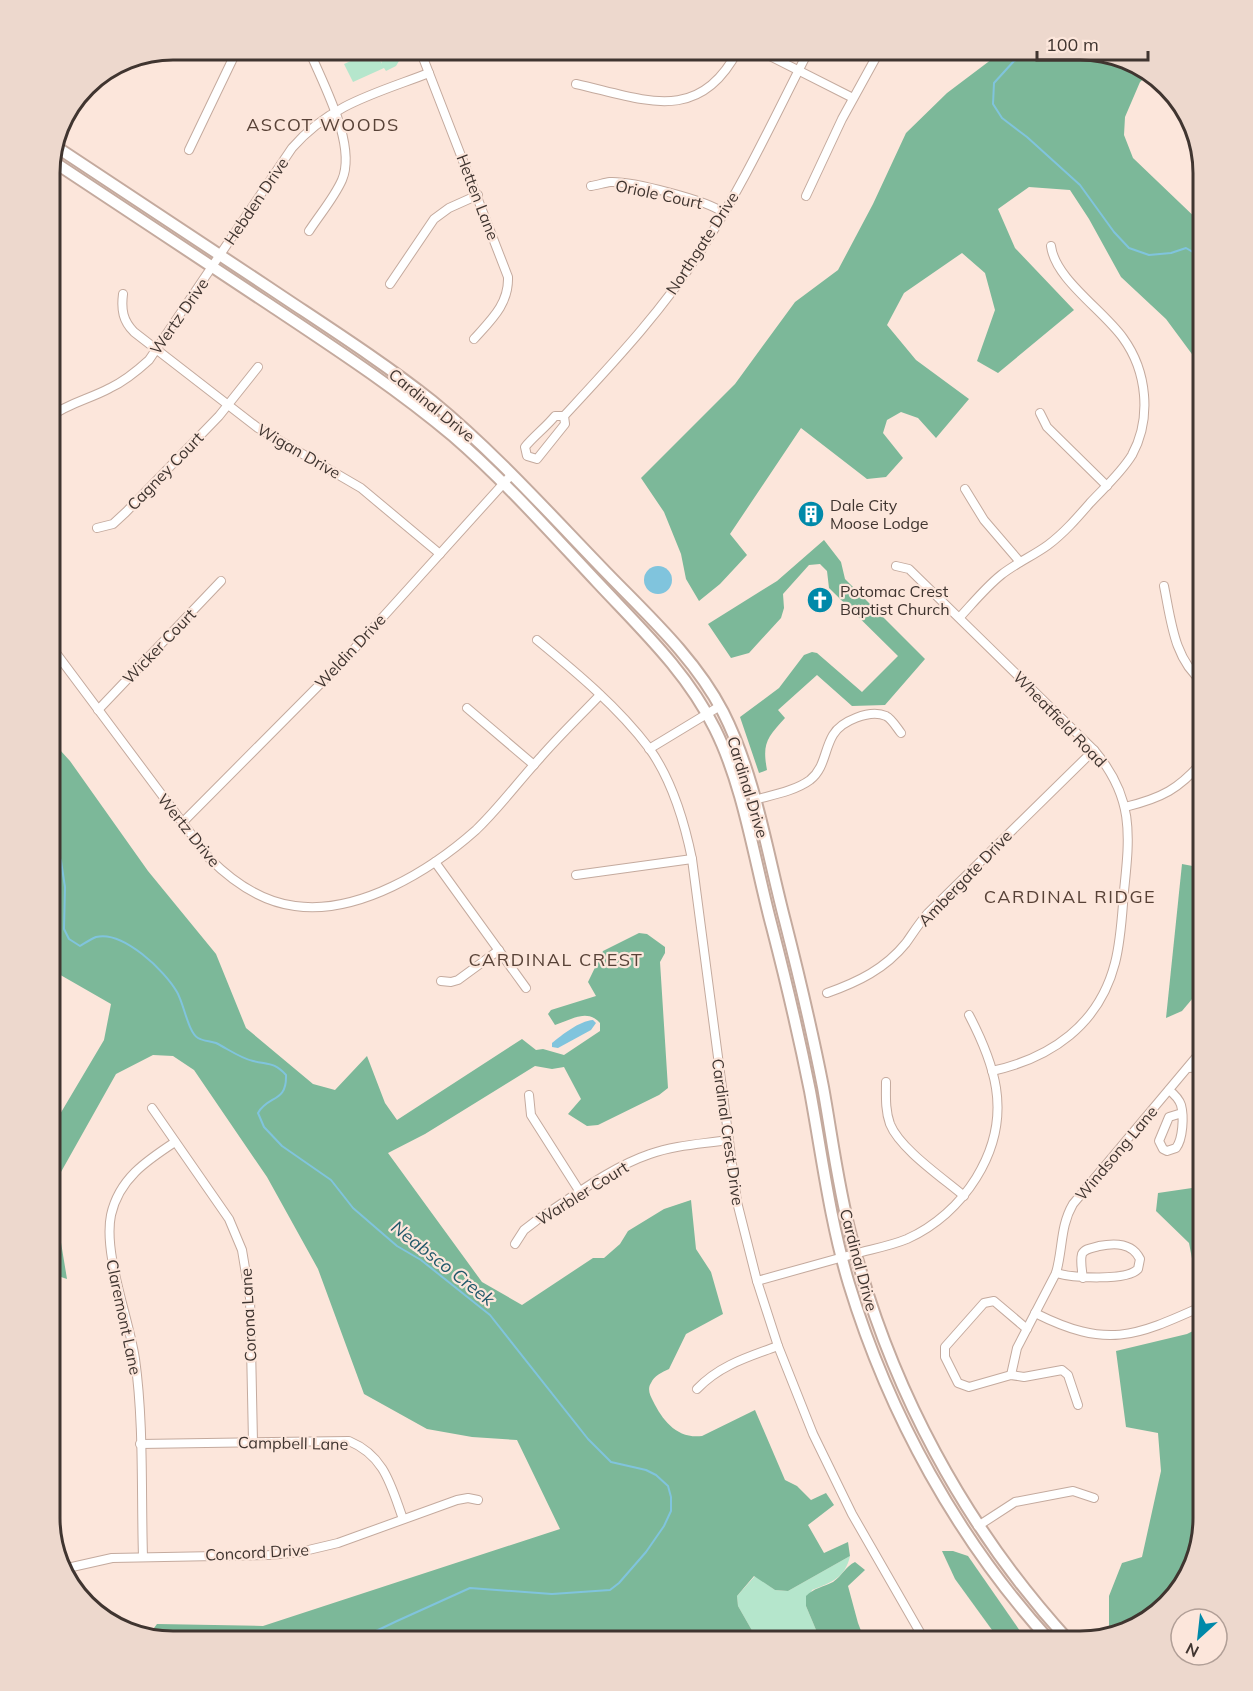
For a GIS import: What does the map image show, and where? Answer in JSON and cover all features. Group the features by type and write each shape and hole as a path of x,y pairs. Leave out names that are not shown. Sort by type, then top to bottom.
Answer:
{"main road":[{"name":"Cardinal Drive","path":"62,151 402,378 466,430 512,474 672,642 720,706 743,761 754,800 810,1028 839,1183 856,1254 879,1327 906,1395 943,1468 978,1526 1022,1586 1060,1631"},
{"name":"Cardinal Drive","path":"60,166 397,392 456,439 503,484 667,657 689,685 707,714 723,747 737,788 781,962 842,1257 872,1348 922,1459 950,1508 987,1563 1042,1631"}],"street":[{"path":"189,150 232,60"},
{"path":"309,231 337,189 347,160 345,140 313,60"},
{"name":"Hetten Lane","path":"424,60 507,271 509,286 500,310 474,339"},
{"path":"576,84 654,101 683,100 714,84 732,60"},
{"path":"778,60 853,98"},
{"name":"Northgate Drive","path":"564,416 565,424 544,448 542,455 537,459 527,456 525,447 528,443 535,439 555,416 564,416 625,351 667,299 704,247 804,60"},
{"path":"806,196 853,98 874,60"},
{"name":"Hebden Drive","path":"213,267 292,148 314,125 334,111 429,73"},
{"name":"Oriole Court","path":"591,186 611,182 639,187 689,198 711,205 724,213"},
{"path":"390,284 434,219 449,208 478,195"},
{"path":"960,617 999,577 1061,534 1125,466 1139,437 1144,402 1137,364 1123,338 1058,268 1051,246"},
{"name":"Wertz Drive","path":"60,410 111,388 137,370 157,350 213,267"},
{"name":"Wigan Drive","path":"123,294 122,312 128,326 157,350 258,428 362,488 440,554"},
{"name":"Cagney Court","path":"97,528 113,524 126,512 228,405 258,367"},
{"path":"1040,414 1047,427 1107,486"},
{"name":"Weldin Drive","path":"182,823 345,659 512,474"},
{"path":"965,489 984,520 1020,562"},
{"name":"Wheatfield Road","path":"896,566 909,568 1094,750 1114,779 1128,818 1128,854 1118,949 1102,996 1086,1020 1055,1047 1038,1058 992,1071"},
{"name":"Wicker Court","path":"98,710 221,581"},
{"path":"1164,586 1179,650 1193,672"},
{"name":"Cardinal Crest Drive","path":"537,640 600,695 634,730 649,749 674,795 692,859 737,1202 757,1281 796,1393 832,1474 919,1631"},
{"name":"Wertz Drive","path":"60,659 209,858 231,878 260,895 296,906 321,906 357,900 391,887 435,862 484,821 600,695"},
{"path":"649,749 720,706"},
{"path":"467,708 534,765"},
{"path":"754,800 810,780 822,767 829,741 840,726 862,716 884,715 901,733"},
{"name":"Ambergate Drive","path":"827,993 854,984 885,964 906,942 928,913 1094,750"},
{"path":"1125,807 1152,801 1185,781 1193,772"},
{"path":"576,875 692,859"},
{"path":"435,862 526,988"},
{"path":"441,981 458,980 499,950"},
{"path":"757,1281 889,1245 922,1231 946,1214 964,1196 982,1168 993,1138 997,1105 996,1089 986,1051 969,1015"},
{"name":"Windsong Lane","path":"1027,1329 1056,1273 1060,1262 1064,1222 1073,1204 1193,1062"},
{"path":"1188,1068 1193,1068"},
{"path":"886,1082 886,1109 896,1134 906,1147 964,1196"},
{"path":"1169,1090 1179,1101 1182,1113 1179,1144 1172,1150 1163,1149 1159,1141 1169,1117 1182,1113"},
{"path":"529,1095 531,1115 580,1192"},
{"name":"Corona Lane","path":"152,1108 229,1219 242,1250 250,1298 253,1442"},
{"name":"Warbler Court","path":"515,1244 524,1230 537,1220 618,1168 669,1148 728,1140"},
{"name":"Claremont Lane","path":"142,1557 138,1386 126,1311 111,1253 110,1227 114,1205 127,1180 135,1171 176,1142"},
{"path":"1056,1273 1083,1278 1131,1274 1138,1269 1140,1258 1136,1252 1122,1244 1115,1243 1088,1249 1082,1255 1083,1278"},
{"path":"1011,1375 1017,1348 1027,1329 994,1301 987,1301 976,1310 945,1347 945,1358 958,1383 963,1386 982,1384 1011,1375 1024,1377 1062,1370 1068,1375 1078,1405"},
{"path":"1035,1313 1080,1332 1111,1336 1156,1328 1193,1311"},
{"path":"697,1389 711,1376 730,1364 778,1346"},
{"name":"Campbell Lane","path":"140,1444 344,1441 355,1444 373,1456 383,1468 403,1519"},
{"path":"978,1526 1015,1502 1073,1491 1094,1498"},
{"name":"Concord Drive","path":"72,1567 102,1559 269,1555 300,1552 338,1543 457,1500 468,1498 478,1500"}],"green space":[{"path":"353,60 380,60 382,64 381,60 399,61 396,66 386,71 384,68 353,82 344,64"},
{"path":"991,60 1087,60 1116,66 1143,79 1125,117 1124,135 1133,158 1193,215 1193,355 1166,319 1121,277 1070,190 1029,187 998,209 1015,248 1074,310 998,373 977,361 995,310 985,273 962,253 904,293 887,325 916,360 969,399 936,438 918,418 901,412 887,420 883,433 903,458 886,477 867,479 801,428 730,534 747,555 720,584 699,601 686,579 681,554 664,512 641,478 735,384 795,302 838,270 873,204 906,133 947,93"},
{"path":"824,540 841,562 845,579 925,659 885,705 852,706 817,675 778,710 785,718 767,741 765,753 767,770 759,773 740,717 779,688 804,655 817,653 862,692 898,656 829,588 827,571 820,564 809,565 783,594 784,608 781,618 749,653 731,658 708,624 777,581"},
{"path":"60,750 148,871 216,954 246,1028 313,1084 335,1090 367,1056 385,1103 397,1120 522,1039 536,1050 543,1049 564,1055 600,1031 600,1023 590,1016 584,1016 555,1025 548,1014 551,1010 596,996 588,982 603,951 639,933 647,934 665,947 665,953 660,962 668,1088 659,1095 598,1125 587,1126 568,1114 581,1099 564,1067 552,1069 535,1066 425,1134 388,1153 482,1282 522,1305 593,1258 604,1258 620,1244 628,1231 664,1209 691,1200 696,1249 711,1272 723,1314 686,1334 669,1369 652,1381 649,1392 652,1399 666,1422 678,1432 693,1436 702,1436 755,1410 785,1480 797,1486 811,1500 826,1493 834,1505 808,1525 824,1553 848,1542 850,1556 788,1591 775,1590 754,1576 737,1596 738,1606 752,1631 153,1629 157,1624 263,1626 560,1529 517,1440 472,1437 427,1429 364,1394 318,1269 267,1177 194,1070 173,1056 153,1055 116,1074 60,1174 60,1114 104,1040 111,1004 60,975"},
{"path":"1182,864 1193,866 1193,998 1182,1011 1166,1018"},
{"path":"1192,1188 1193,1264 1189,1243 1156,1211 1158,1193"},
{"path":"60,1237 67,1279 60,1277"},
{"path":"1193,1331 1193,1518 1189,1547 1178,1574 1160,1598 1136,1616 1109,1627 1109,1596 1122,1563 1142,1557 1161,1471 1158,1433 1126,1427 1116,1351"},
{"path":"942,1551 953,1551 968,1556 1020,1631 993,1631 955,1579"},
{"path":"850,1556 845,1569 837,1578 812,1590 806,1606 816,1631 752,1631 738,1606 737,1596 755,1576 775,1590 788,1591"},
{"path":"855,1562 865,1570 848,1586 861,1631 816,1631 806,1606 806,1596 815,1589 833,1582"}],"water":[{"path":"658,566 668,570 672,580 668,590 658,594 648,590 644,580 648,570"},
{"path":"593,1020 596,1023 591,1030 558,1048 552,1047 552,1043 571,1029"}],"waterway":[{"path":"1016,60 994,83 993,104 1002,118 1027,137 1080,185 1114,232 1129,248 1149,255 1171,253 1186,248 1193,252"},
{"name":"Neabsco Creek","path":"60,859 65,887 64,929 69,939 80,946 96,937 107,936 130,946 142,954 171,983 180,997 191,1030 198,1038 216,1043 248,1060 275,1066 282,1071 286,1075 283,1090 258,1113 264,1127 282,1146 331,1180 353,1208 397,1246 421,1260 490,1315 588,1439 611,1462 646,1470 656,1475 668,1486 671,1511 664,1526 646,1552 610,1590 552,1594 470,1588 376,1631"}],"place":[{"name":"Dale City Moose Lodge","path":"811,514"},
{"name":"Potomac Crest Baptist Church","path":"820,600"}],"district":[{"name":"ASCOT WOODS","path":"323,124"},
{"name":"CARDINAL RIDGE","path":"1070,896"},
{"name":"CARDINAL CREST","path":"556,959"}]}
